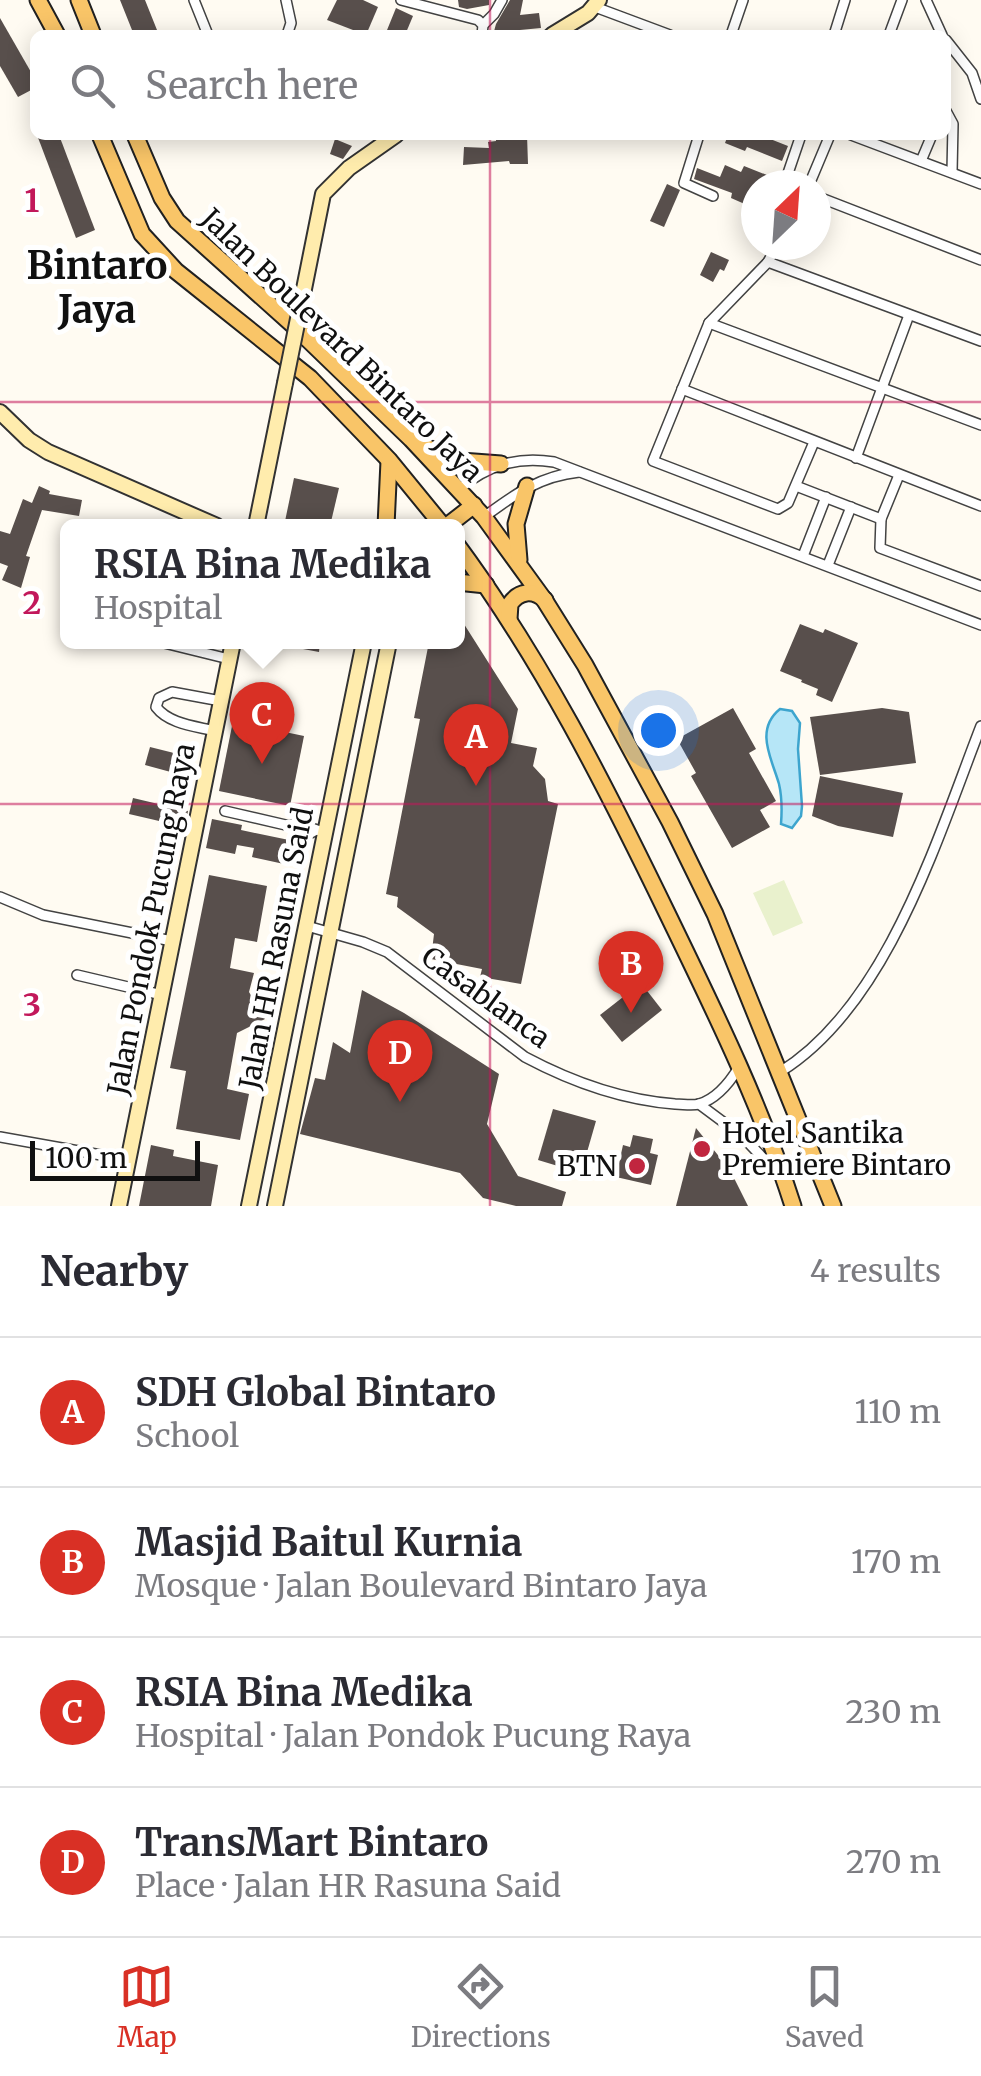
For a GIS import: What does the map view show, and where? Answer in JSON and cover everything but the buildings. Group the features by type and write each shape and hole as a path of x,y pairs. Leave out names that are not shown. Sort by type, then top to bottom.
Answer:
{"main road":[{"path":"38,0 54,30"},
{"path":"79,0 91,30"},
{"path":"559,30 597,4"},
{"name":"Jalan Boulevard Bintaro Jaya","path":"102,140 142,234 176,271 286,357 358,426 433,519"},
{"name":"Jalan Boulevard Bintaro Jaya","path":"136,140 162,198 177,221 411,439 479,511 545,601 585,665 715,914 830,1206"},
{"path":"257,519 323,194 349,168 389,140"},
{"path":"358,426 369,429 376,425 380,418 378,406"},
{"path":"0,412 48,452 201,519"},
{"path":"411,439 448,457 501,464"},
{"path":"386,519 389,460"},
{"path":"519,562 516,524 527,486"},
{"path":"453,519 479,511"},
{"path":"465,556 589,755 739,1067 796,1206"},
{"path":"465,583 486,585"},
{"path":"510,623 508,609 515,597 533,593 545,601"},
{"name":"Jalan Pondok Pucung Raya","path":"119,1206 232,649"},
{"name":"Jalan HR Rasuna Said","path":"250,1204 307,926 321,831 363,649"},
{"name":"Jalan HR Rasuna Said","path":"274,1206 388,649"},
{"path":"347,727 370,732"}],"street":[{"path":"194,0 206,30"},
{"path":"400,0 476,20 483,30 502,0"},
{"path":"733,30 743,0"},
{"path":"836,30 845,0"},
{"path":"891,30 902,0"},
{"path":"926,0 940,30"},
{"path":"287,1 289,30"},
{"path":"597,4 658,30"},
{"path":"951,45 976,72 981,99"},
{"path":"951,120 952,172"},
{"path":"697,140 684,183 712,196"},
{"path":"789,170 798,140"},
{"path":"815,170 828,140"},
{"path":"866,140 981,184"},
{"path":"921,160 930,140"},
{"path":"831,202 981,260"},
{"path":"814,442 788,503 778,509 653,461 709,322 768,262 981,341"},
{"path":"856,458 910,315"},
{"path":"709,322 981,425"},
{"path":"682,389 981,506"},
{"path":"459,489 482,471 501,464 544,460 981,625"},
{"path":"479,511 552,476 582,472"},
{"path":"899,474 881,519 880,548 981,586"},
{"path":"796,486 881,519"},
{"path":"803,556 826,498"},
{"path":"828,565 851,507"},
{"path":"189,649 230,659"},
{"path":"215,731 176,721 156,707 159,698 172,692 221,701"},
{"path":"780,1072 837,1026 887,947 927,864 981,726"},
{"path":"224,811 321,831"},
{"path":"0,897 43,915 172,941"},
{"name":"Casablanca","path":"307,926 386,952 525,1057 550,1070 644,1101 699,1104"},
{"path":"77,975 162,996"},
{"path":"739,1067 726,1085 699,1104 742,1136 786,1184"},
{"path":"0,1137 128,1160"},
{"path":"250,1204 274,1206"}],"green space":[{"path":"784,880 803,923 773,936 753,893"}],"water":[{"path":"780,709 792,711 800,723 802,806 801,816 792,828 781,824 780,789 767,745 768,726"}],"place":[{"name":"RSIA Bina Medika","path":"262,764"},
{"name":"SDH Global Bintaro","path":"476,786"},
{"name":"Masjid Baitul Kurnia","path":"631,1013"},
{"name":"TransMart Bintaro","path":"400,1102"},
{"name":"Hotel Santika Premiere Bintaro","path":"702,1149"},
{"name":"BTN","path":"637,1166"}],"district":[{"name":"Bintaro Jaya","path":"97,288"}]}
